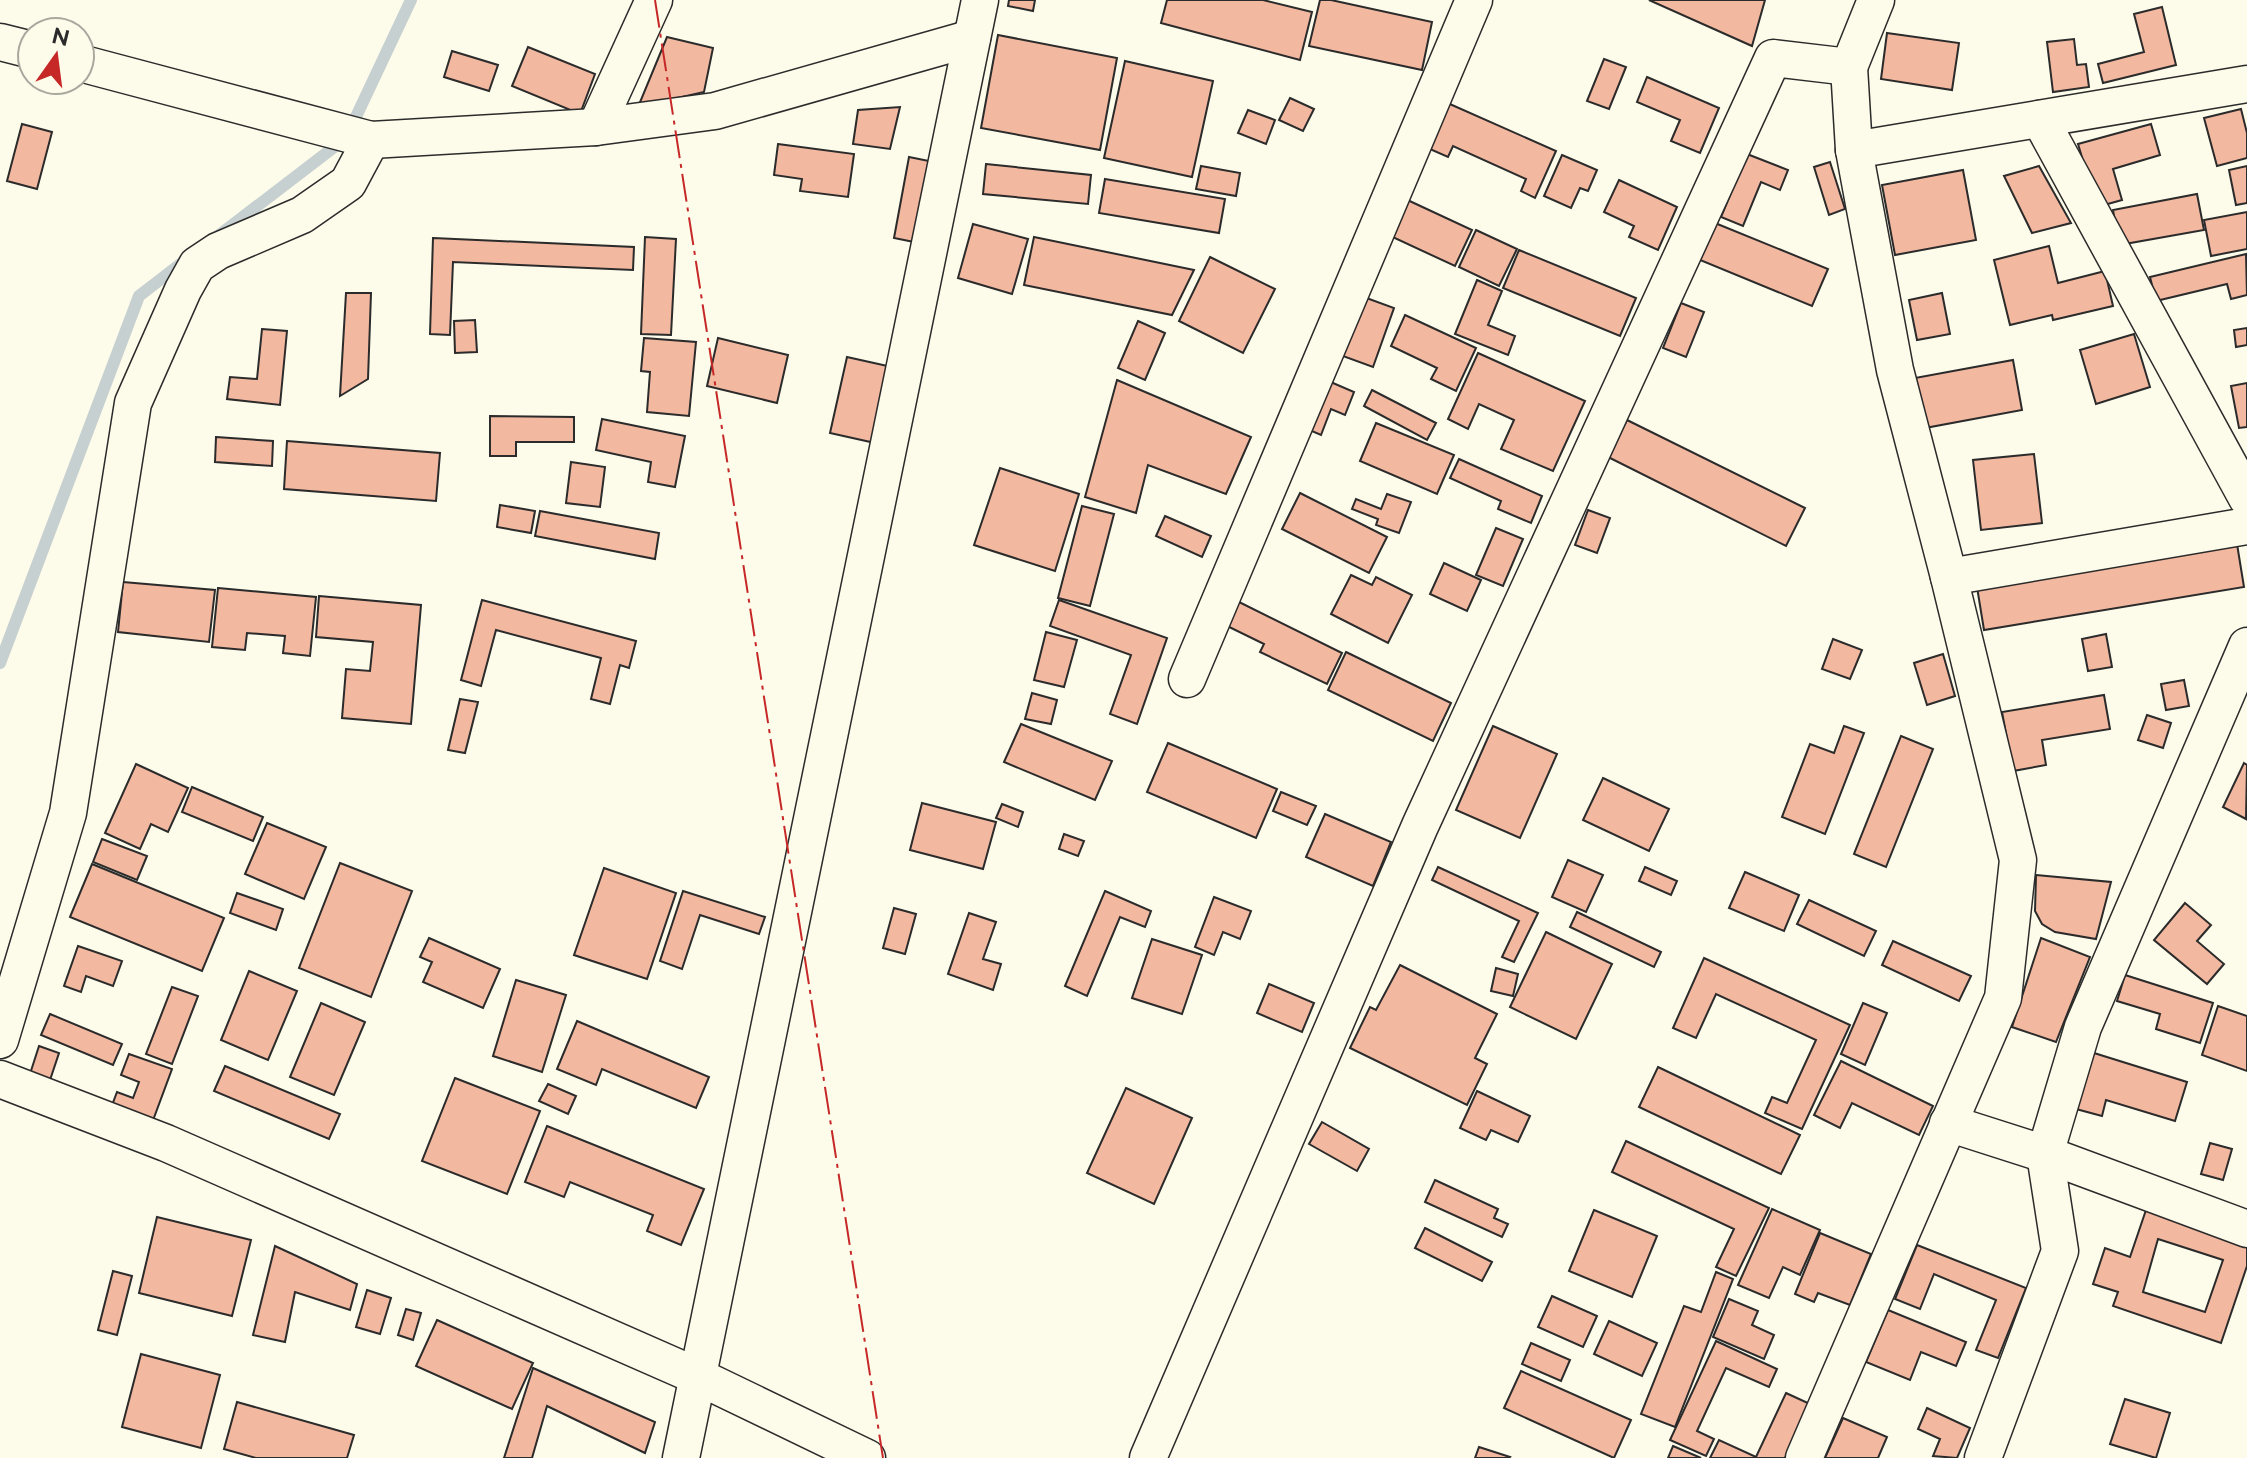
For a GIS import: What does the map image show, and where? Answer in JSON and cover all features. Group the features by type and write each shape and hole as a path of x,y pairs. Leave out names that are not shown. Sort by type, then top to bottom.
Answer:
{"street":[{"path":"596,127 654,0"},
{"path":"681,1458 980,0"},
{"path":"1187,679 1474,0"},
{"path":"1804,1458 2003,998 2018,860 1895,370 1854,150 1849,67 1876,0"},
{"path":"96,67 371,140 596,127 715,111 972,38"},
{"path":"1148,1458 1420,826 1773,58 1849,67"},
{"path":"1854,150 2247,84"},
{"path":"2040,119 2247,498"},
{"path":"0,1040 68,813 133,403 197,265 218,251 302,215 348,183 371,140"},
{"path":"1949,577 2247,526"},
{"path":"1983,1458 2060,1251 2045,1154 2083,1027 2247,646"},
{"path":"0,1079 166,1143 699,1377 867,1458"},
{"path":"1948,1123 2045,1154 2247,1229"}],"building":[{"path":"1009,0 1035,0 1033,11 1008,6"},
{"path":"1167,0 1263,0 1312,12 1300,60 1161,23"},
{"path":"1320,0 1432,22 1422,70 1309,46"},
{"path":"1649,0 1765,0 1752,46"},
{"path":"2162,7 2176,65 2103,83 2098,64 2144,52 2134,14"},
{"path":"1887,33 1959,43 1952,90 1881,79"},
{"path":"998,35 1117,58 1100,150 981,128"},
{"path":"667,37 713,48 704,92 638,107"},
{"path":"2074,39 2077,65 2086,64 2089,87 2053,92 2047,42"},
{"path":"528,47 595,74 580,114 512,86"},
{"path":"452,51 498,65 489,91 444,77"},
{"path":"1604,59 1626,67 1609,109 1587,101"},
{"path":"1125,61 1213,81 1192,177 1104,158"},
{"path":"1647,77 1719,108 1700,153 1671,141 1680,120 1637,102"},
{"path":"1290,98 1314,109 1303,131 1279,120"},
{"path":"1443,101 1556,151 1535,198 1521,191 1526,179 1453,146 1448,157 1423,146"},
{"path":"900,107 890,149 853,144 858,110"},
{"path":"2241,109 2247,133 2247,158 2217,166 2204,118"},
{"path":"1248,110 1275,120 1266,144 1238,133"},
{"path":"22,124 52,132 37,189 7,181"},
{"path":"2151,124 2160,155 2113,169 2122,200 2097,207 2078,144"},
{"path":"778,144 854,154 848,197 800,191 802,179 774,175"},
{"path":"1747,154 1788,170 1780,190 1761,182 1743,226 1721,217"},
{"path":"1562,155 1597,170 1588,191 1580,188 1571,208 1544,196"},
{"path":"909,157 934,162 919,243 894,238"},
{"path":"1830,162 1845,209 1829,215 1814,167"},
{"path":"986,164 1091,175 1088,204 983,194"},
{"path":"1201,166 1240,173 1236,196 1196,189"},
{"path":"2039,166 2071,223 2032,233 2004,176"},
{"path":"2247,166 2247,203 2236,205 2229,170"},
{"path":"1963,170 1976,240 1895,255 1882,185"},
{"path":"1105,179 1225,199 1219,233 1099,213"},
{"path":"1619,180 1677,207 1658,250 1629,237 1634,226 1604,212"},
{"path":"2197,194 2204,230 2119,245 2113,210"},
{"path":"1401,197 1472,230 1455,266 1384,233"},
{"path":"2247,212 2247,249 2211,256 2204,220"},
{"path":"1715,223 1828,269 1812,306 1700,260"},
{"path":"973,224 1028,239 1012,294 958,278"},
{"path":"1476,230 1517,249 1499,286 1459,267"},
{"path":"645,237 676,239 671,335 641,334"},
{"path":"1034,237 1194,270 1172,315 1024,285"},
{"path":"433,238 634,247 633,270 453,262 450,335 430,334"},
{"path":"2049,246 2058,283 2105,271 2113,306 2053,320 2052,315 2010,325 1994,260"},
{"path":"1519,250 1636,298 1620,336 1503,288"},
{"path":"2246,254 2247,295 2231,299 2227,284 2156,301 2150,277"},
{"path":"1210,257 1275,289 1243,353 1179,321"},
{"path":"1477,280 1502,291 1488,325 1515,336 1508,355 1455,334"},
{"path":"346,293 371,293 368,379 340,396"},
{"path":"1942,293 1950,334 1917,340 1909,300"},
{"path":"1361,296 1394,308 1373,367 1340,355"},
{"path":"1681,303 1704,312 1686,357 1663,348"},
{"path":"1405,315 1476,348 1456,391 1431,379 1437,368 1391,346"},
{"path":"475,320 477,352 455,353 454,321"},
{"path":"1138,321 1165,333 1145,380 1118,368"},
{"path":"2247,328 2247,345 2236,347 2234,330"},
{"path":"262,329 287,331 280,405 227,399 230,377 257,379"},
{"path":"2134,334 2150,387 2096,404 2080,350"},
{"path":"644,338 696,342 689,416 647,412 650,372 641,371"},
{"path":"718,338 788,355 777,403 707,386"},
{"path":"1478,353 1585,401 1553,471 1501,449 1514,420 1479,404 1468,429 1448,419"},
{"path":"847,357 892,367 875,443 830,433"},
{"path":"2013,360 2022,410 1925,428 1915,378"},
{"path":"1117,380 1251,437 1226,494 1148,465 1136,513 1085,497"},
{"path":"1326,380 1354,392 1345,415 1331,409 1321,435 1307,429"},
{"path":"2247,383 2247,427 2239,428 2231,386"},
{"path":"1372,390 1436,423 1427,440 1364,406"},
{"path":"490,416 574,417 574,442 516,442 516,456 490,456"},
{"path":"602,419 685,436 675,487 648,482 651,462 596,450"},
{"path":"1627,420 1805,508 1786,546 1608,457"},
{"path":"1376,423 1454,455 1437,494 1360,461"},
{"path":"216,437 273,441 272,466 215,462"},
{"path":"287,441 440,453 436,501 284,489"},
{"path":"2034,454 2042,523 1981,530 1973,460"},
{"path":"1459,459 1542,496 1531,523 1498,509 1501,501 1450,478"},
{"path":"571,462 605,467 600,507 566,503"},
{"path":"1000,468 1079,494 1055,571 974,545"},
{"path":"1300,493 1387,537 1369,573 1282,529"},
{"path":"1387,494 1411,502 1399,533 1376,525 1378,519 1352,509 1356,499 1381,509"},
{"path":"500,505 535,511 531,533 497,527"},
{"path":"1082,506 1114,514 1090,606 1058,598"},
{"path":"1588,510 1610,518 1597,553 1575,545"},
{"path":"540,511 659,533 655,559 535,536"},
{"path":"1165,516 1211,536 1202,557 1156,536"},
{"path":"1496,528 1523,539 1503,586 1476,575"},
{"path":"2237,544 2244,587 1984,630 1977,587"},
{"path":"1444,563 1481,580 1467,611 1430,594"},
{"path":"1351,575 1372,585 1376,577 1412,595 1388,643 1331,614"},
{"path":"123,582 215,590 209,642 118,632"},
{"path":"218,588 316,597 310,656 283,653 285,636 247,633 245,650 212,647"},
{"path":"319,596 421,605 411,724 342,718 346,669 370,671 373,642 316,637"},
{"path":"1233,599 1342,653 1327,684 1260,652 1264,644 1221,623"},
{"path":"482,600 636,641 629,668 620,665 610,704 591,699 601,658 496,630 481,686 461,680"},
{"path":"1059,600 1167,638 1137,724 1110,714 1131,655 1050,626"},
{"path":"1046,632 1077,640 1064,687 1034,680"},
{"path":"2106,634 2112,667 2088,671 2082,639"},
{"path":"1833,639 1862,650 1850,679 1822,669"},
{"path":"1346,652 1451,703 1433,741 1328,690"},
{"path":"1943,654 1955,696 1927,705 1914,663"},
{"path":"2184,680 2189,706 2166,710 2161,684"},
{"path":"1032,693 1057,700 1051,724 1025,719"},
{"path":"2104,695 2110,729 2042,740 2046,765 2013,771 2002,712"},
{"path":"460,699 478,702 465,753 448,750"},
{"path":"2147,715 2171,723 2163,748 2138,740"},
{"path":"1021,724 1112,761 1095,800 1004,762"},
{"path":"1493,726 1557,754 1520,838 1456,810"},
{"path":"1844,726 1864,733 1825,834 1782,817 1810,744 1834,753"},
{"path":"1901,736 1933,749 1886,867 1854,854"},
{"path":"1168,743 1277,789 1256,838 1147,792"},
{"path":"2244,763 2247,765 2246,819 2223,807"},
{"path":"136,764 188,788 168,832 151,824 140,849 105,833"},
{"path":"1603,778 1669,809 1649,851 1583,820"},
{"path":"192,787 263,817 253,841 182,812"},
{"path":"1281,792 1316,806 1307,825 1273,811"},
{"path":"922,803 996,822 983,869 910,850"},
{"path":"1002,804 1023,812 1018,827 996,818"},
{"path":"1325,814 1391,842 1373,886 1306,857"},
{"path":"267,823 326,847 304,899 245,874"},
{"path":"1064,834 1084,841 1078,856 1059,849"},
{"path":"102,839 147,856 137,880 93,862"},
{"path":"1568,860 1603,875 1586,912 1552,897"},
{"path":"340,863 412,891 371,997 299,968"},
{"path":"92,864 224,918 202,971 70,917"},
{"path":"1438,867 1538,913 1514,962 1502,957 1519,921 1432,880"},
{"path":"1645,867 1677,881 1671,895 1639,881"},
{"path":"604,868 676,893 647,979 574,955"},
{"path":"1745,872 1799,895 1784,931 1729,908"},
{"path":"2036,875 2111,882 2096,939 2055,932 2042,924 2035,911"},
{"path":"683,891 765,917 759,934 700,915 682,969 660,961"},
{"path":"1105,891 1151,911 1145,927 1120,917 1087,996 1065,986"},
{"path":"237,893 283,909 276,930 230,913"},
{"path":"1214,897 1251,911 1240,939 1223,932 1214,955 1195,947"},
{"path":"1809,900 1876,931 1864,956 1797,924"},
{"path":"2185,903 2211,925 2197,941 2224,964 2207,984 2154,940"},
{"path":"894,908 916,914 905,954 883,948"},
{"path":"1577,912 1661,952 1654,967 1570,927"},
{"path":"969,913 996,922 983,959 1001,964 993,990 948,974"},
{"path":"1546,932 1612,964 1576,1039 1510,1007"},
{"path":"429,938 500,969 483,1008 423,982 432,962 420,957"},
{"path":"2041,938 2090,957 2056,1042 2012,1027"},
{"path":"1152,939 1202,955 1182,1014 1132,998"},
{"path":"1893,941 1971,976 1959,1001 1882,965"},
{"path":"78,946 122,961 113,986 86,976 81,992 64,986"},
{"path":"1704,958 1850,1025 1802,1129 1765,1113 1772,1097 1787,1103 1816,1040 1716,994 1696,1038 1673,1028"},
{"path":"1400,965 1497,1014 1475,1058 1487,1064 1467,1105 1350,1048 1370,1007 1376,1010"},
{"path":"1496,968 1518,974 1513,996 1491,991"},
{"path":"249,971 297,991 268,1060 221,1040"},
{"path":"2125,975 2213,1003 2200,1043 2156,1029 2160,1014 2117,1001"},
{"path":"516,980 566,995 542,1072 493,1056"},
{"path":"1269,984 1314,1003 1302,1032 1257,1013"},
{"path":"172,987 198,996 172,1064 146,1054"},
{"path":"321,1003 365,1022 334,1095 290,1077"},
{"path":"1863,1003 1887,1013 1865,1065 1841,1054"},
{"path":"2218,1006 2247,1016 2247,1071 2202,1055"},
{"path":"50,1014 122,1044 113,1065 41,1035"},
{"path":"577,1021 709,1077 696,1108 602,1069 596,1085 557,1069"},
{"path":"39,1046 59,1053 49,1083 29,1077"},
{"path":"2094,1053 2187,1082 2175,1121 2106,1100 2102,1116 2076,1109"},
{"path":"129,1054 172,1069 152,1123 111,1108 117,1092 133,1098 139,1082 121,1075"},
{"path":"1841,1061 1933,1106 1919,1135 1852,1103 1840,1128 1814,1115"},
{"path":"225,1066 340,1114 329,1139 214,1091"},
{"path":"1658,1067 1800,1135 1781,1174 1639,1107"},
{"path":"455,1078 540,1111 507,1194 422,1161"},
{"path":"548,1084 576,1096 568,1114 539,1101"},
{"path":"1126,1088 1192,1118 1154,1204 1087,1173"},
{"path":"1477,1091 1530,1116 1518,1142 1491,1130 1486,1140 1460,1128"},
{"path":"1322,1122 1369,1149 1357,1171 1309,1144"},
{"path":"547,1126 704,1189 681,1245 647,1231 653,1215 570,1182 564,1197 525,1182"},
{"path":"1626,1141 1769,1208 1736,1276 1716,1267 1734,1229 1612,1172"},
{"path":"2210,1143 2232,1149 2223,1180 2201,1174"},
{"path":"1435,1180 1498,1209 1494,1218 1508,1224 1502,1237 1425,1202"},
{"path":"1772,1209 1820,1230 1800,1275 1783,1267 1769,1298 1738,1285"},
{"path":"1594,1210 1657,1236 1632,1297 1569,1271"},
{"path":"2146,1210 2247,1243 2247,1266 2221,1343 2113,1306 2118,1292 2093,1284 2105,1248 2130,1257","holes":["2158,1239 2223,1260 2205,1312 2143,1292"]},
{"path":"157,1217 251,1240 232,1316 139,1293"},
{"path":"1425,1228 1492,1262 1482,1281 1415,1248"},
{"path":"1820,1233 1871,1254 1850,1305 1818,1293 1814,1302 1795,1294"},
{"path":"1917,1245 2026,1288 1998,1358 1976,1350 1996,1300 1934,1274 1920,1309 1895,1299"},
{"path":"275,1246 357,1284 350,1310 295,1292 285,1342 253,1335"},
{"path":"113,1271 132,1276 117,1335 98,1330"},
{"path":"1716,1272 1733,1279 1675,1427 1641,1414 1684,1306 1701,1312"},
{"path":"367,1290 391,1298 380,1334 356,1327"},
{"path":"1552,1296 1597,1316 1583,1347 1538,1327"},
{"path":"1729,1299 1758,1311 1752,1325 1774,1335 1764,1359 1713,1337"},
{"path":"406,1309 421,1313 413,1340 398,1335"},
{"path":"1888,1310 1966,1342 1956,1366 1921,1352 1910,1380 1866,1362"},
{"path":"437,1320 533,1363 512,1409 416,1366"},
{"path":"1609,1321 1657,1343 1642,1376 1594,1354"},
{"path":"1716,1341 1777,1369 1769,1387 1726,1368 1697,1431 1714,1439 1706,1456 1670,1440"},
{"path":"1531,1343 1570,1360 1561,1381 1522,1364"},
{"path":"141,1354 220,1375 201,1448 122,1427"},
{"path":"533,1368 655,1422 645,1453 547,1406 532,1458 504,1458"},
{"path":"1521,1371 1631,1420 1614,1458 1504,1408"},
{"path":"1786,1393 1810,1404 1785,1458 1710,1458 1719,1440 1756,1457"},
{"path":"2125,1399 2170,1413 2156,1458 2110,1444"},
{"path":"237,1402 354,1435 347,1458 256,1458 224,1449"},
{"path":"1927,1408 1970,1428 1957,1458 1933,1456 1940,1439 1918,1429"},
{"path":"1843,1418 1887,1437 1878,1458 1825,1458"},
{"path":"1673,1446 1701,1458 1668,1458"},
{"path":"1479,1447 1510,1457 1475,1458"}],"waterway":[{"path":"218,236 346,138 411,0"},
{"path":"0,663 139,296 187,259"}],"power":[{"path":"655,0 883,1458"}]}
